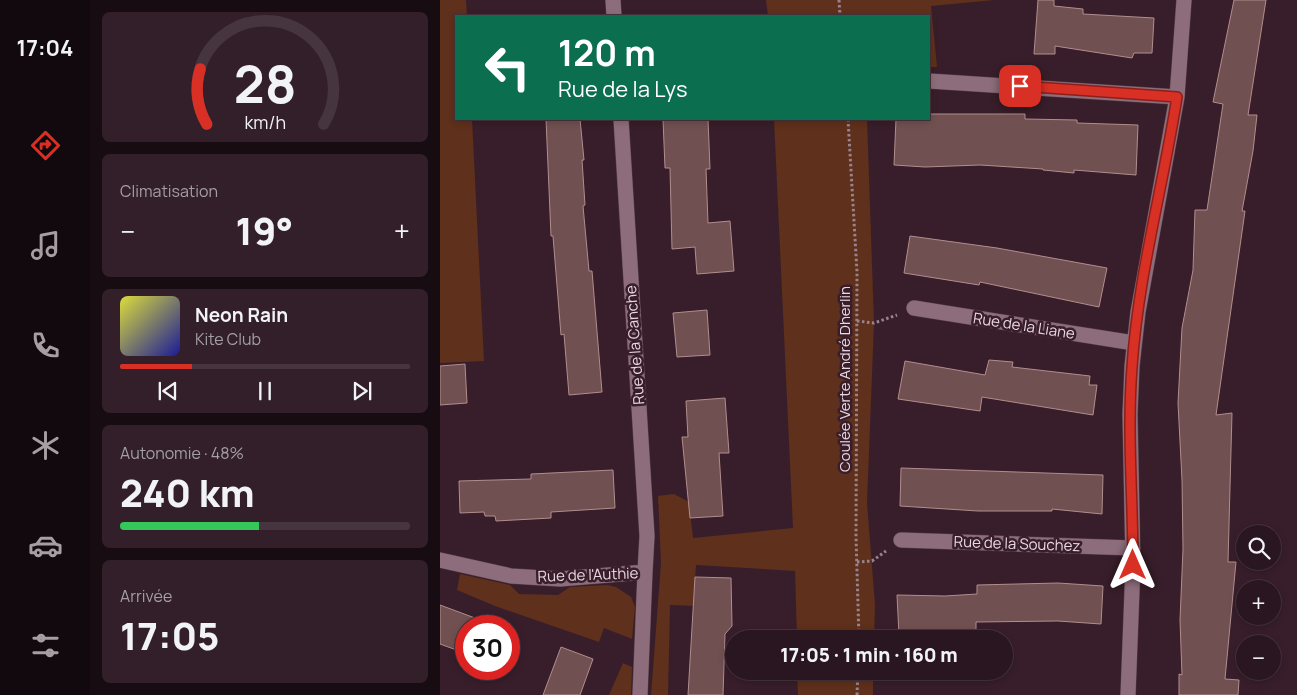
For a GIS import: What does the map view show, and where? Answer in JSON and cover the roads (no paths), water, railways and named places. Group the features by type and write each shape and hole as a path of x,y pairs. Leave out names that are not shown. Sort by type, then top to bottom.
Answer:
{"street":[{"path":"613,0 614,15"},
{"path":"1128,695 1133,548 1130,414 1134,343 1139,302 1177,97 1184,0"},
{"path":"930,81 1177,97"},
{"name":"Rue de la Canche","path":"621,120 647,536 645,572"},
{"name":"Rue de la Liane","path":"914,308 1134,343"},
{"name":"Rue de la Souchez","path":"901,540 1133,548"},
{"name":"Rue de l'Authie","path":"440,560 511,576 541,578 560,579 645,572 640,695"}]}
